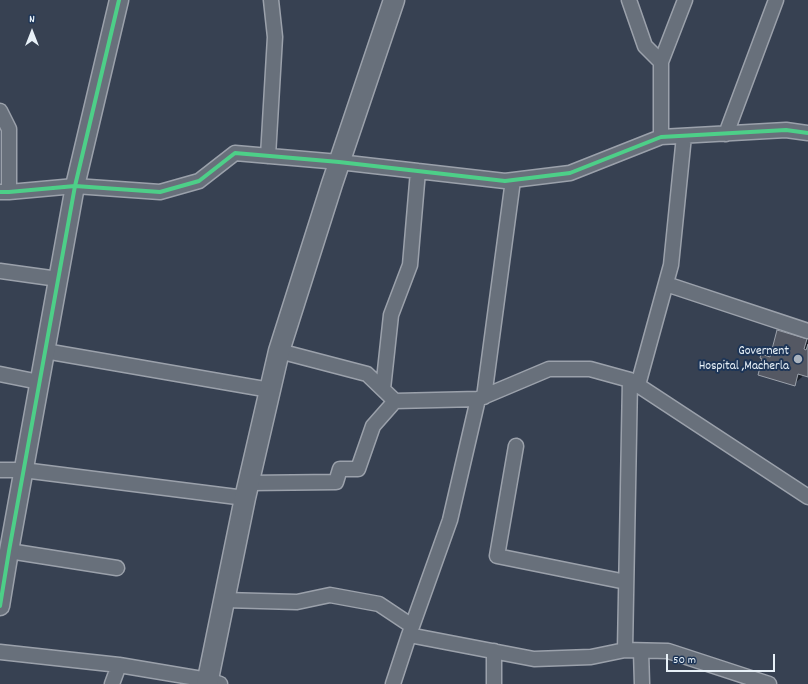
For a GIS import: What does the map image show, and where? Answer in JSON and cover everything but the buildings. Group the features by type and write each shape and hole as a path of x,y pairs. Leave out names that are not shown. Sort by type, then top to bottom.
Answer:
{"main road":[{"path":"212,683 224,600 279,351 394,0"}],"street":[{"path":"0,606 75,186 119,0"},
{"path":"268,156 275,37 271,0"},
{"path":"629,0 645,46 661,62"},
{"path":"661,138 661,62 685,0"},
{"path":"726,134 776,0"},
{"path":"0,111 9,129 5,192 75,186 160,192 199,181 235,153 340,162 505,181 570,173 661,138 786,130 808,133"},
{"path":"625,650 626,582 634,383 671,265 684,136"},
{"path":"383,389 391,315 410,265 418,171"},
{"path":"393,684 410,630 450,520 481,398 513,180"},
{"path":"0,271 58,279"},
{"path":"666,284 808,331"},
{"path":"45,351 270,390"},
{"path":"279,351 367,374 395,401"},
{"path":"0,470 24,470 247,491 336,482 340,469 358,469 373,426 395,401 481,398 549,369 590,369 634,383 808,497"},
{"path":"0,374 40,382"},
{"path":"516,446 497,556 626,582"},
{"path":"9,551 117,568"},
{"path":"224,600 297,602 330,595 380,604 410,630 494,651 534,659 591,657 625,650 668,651 769,684"},
{"path":"494,651 494,684"},
{"path":"641,651 642,684"},
{"path":"0,652 119,665 212,683"},
{"path":"112,684 119,665"}],"cycle path":[{"path":"0,606 75,186 119,0"},
{"path":"0,192 75,186 160,192 199,181 235,153 339,162 505,181 570,173 661,137 786,130 808,133"}],"place":[{"name":"Governent Hospital ,Macherla","path":"798,359"}]}
